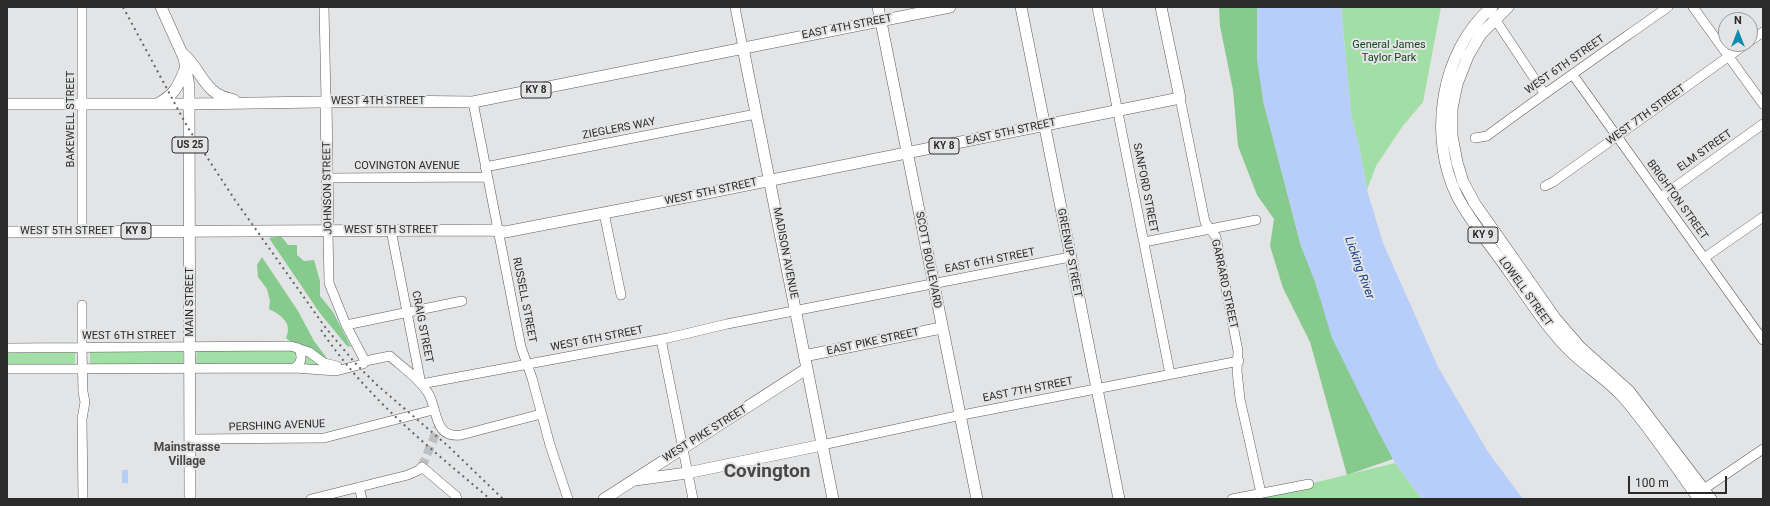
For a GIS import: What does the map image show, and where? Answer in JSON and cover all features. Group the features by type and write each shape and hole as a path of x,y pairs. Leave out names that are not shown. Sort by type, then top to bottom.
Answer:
{"main road":[{"name":"US 25","path":"161,7 186,66 190,104"},
{"name":"SCOTT BOULEVARD","path":"878,7 941,328 977,499"},
{"name":"EAST 4TH STREET","path":"743,48 950,7"},
{"name":"GREENUP STREET","path":"1021,7 1119,499"},
{"name":"GARRARD STREET","path":"1162,7 1180,98"},
{"name":"KY 9","path":"1491,10 1508,7"},
{"name":"LOWELL STREET","path":"1491,10 1474,27 1457,55 1448,77 1444,94 1441,135 1444,156 1451,182 1465,208 1544,321 1569,350 1623,396 1699,494 1711,499"},
{"name":"WEST 4TH STREET","path":"7,104 190,104 326,101 473,102 743,48"},
{"name":"MADISON AVENUE","path":"743,48 833,499"},
{"path":"181,52 191,59 208,87 218,95 242,103"},
{"path":"155,104 173,94 186,66"},
{"name":"EAST 5TH STREET","path":"770,180 1180,98"},
{"name":"JOHNSON STREET","path":"326,101 328,231"},
{"name":"MAIN STREET","path":"190,104 190,499"},
{"name":"WEST 5TH STREET","path":"7,232 190,230 491,230 505,232 770,180"},
{"name":"EAST PIKE STREET","path":"804,356 941,328"},
{"name":"WEST PIKE STREET","path":"604,499 631,480 806,369"},
{"path":"631,480 686,473 822,445"}],"street":[{"name":"BAKEWELL STREET","path":"82,7 82,231"},
{"name":"JOHNSON STREET","path":"324,7 326,101"},
{"name":"MADISON AVENUE","path":"735,7 743,48"},
{"name":"SANFORD STREET","path":"1096,7 1170,374"},
{"name":"WEST 6TH STREET","path":"1476,138 1487,136 1544,93 1573,75 1668,7"},
{"path":"1693,7 1763,104"},
{"path":"1491,10 1544,93"},
{"name":"WEST 7TH STREET","path":"1545,186 1735,52"},
{"name":"BRIGHTON STREET","path":"1573,75 1704,258 1762,336"},
{"name":"GARRARD STREET","path":"1180,98 1205,222 1216,238 1239,361 1237,371 1240,399 1261,493"},
{"name":"RUSSELL STREET","path":"473,102 521,347 532,378 541,414 568,499"},
{"name":"ZIEGLERS WAY","path":"485,167 756,114"},
{"name":"ELM STREET","path":"1661,197 1763,124"},
{"name":"COVINGTON AVENUE","path":"328,178 487,177"},
{"path":"604,213 621,295"},
{"path":"1704,258 1763,217"},
{"path":"1144,242 1256,220"},
{"name":"CRAIG STREET","path":"391,230 421,384 429,394 439,425 450,435 456,436 541,414"},
{"name":"JOHNSON STREET","path":"328,231 329,283 346,325 365,361"},
{"name":"EAST 6TH STREET","path":"796,311 1070,257"},
{"path":"346,325 462,300"},
{"path":"82,305 82,369 83,392 85,396 82,419 83,499"},
{"name":"WEST 6TH STREET","path":"7,348 82,345 190,347 291,346 309,352 324,363 331,366 390,356 421,384 661,339 796,311"},
{"path":"661,339 681,449 693,499"},
{"path":"295,368 301,359 301,353 298,348"},
{"name":"WEST 6TH STREET","path":"7,369 295,368 336,371 363,364 365,361"},
{"name":"EAST 7TH STREET","path":"822,445 1097,388 1239,361"},
{"name":"PERSHING AVENUE","path":"190,439 229,440 324,438 433,410"},
{"path":"1699,494 1763,449"},
{"path":"311,499 408,475 422,467 443,484 456,496 457,499"},
{"path":"1232,499 1309,484"},
{"path":"359,487 362,499"}],"green space":[{"path":"1219,7 1257,7 1263,100 1301,246 1393,459 1347,475 1310,342 1283,288 1270,246 1274,219 1257,195 1238,146 1233,90 1220,26"},
{"name":"General James Taylor Park","path":"1341,7 1441,7 1423,102 1402,127 1376,166 1367,190 1351,114"},
{"path":"281,236 288,245 297,245 297,255 304,261 314,260 320,281 320,296 333,312 351,347 347,346 319,312 269,238"},
{"path":"262,257 298,311 314,341 329,361 293,344 286,338 288,333 287,324 278,314 269,309 270,301 267,289 258,277 257,265"},
{"path":"290,349 296,352 298,357 295,363 292,364 196,364 197,351"},
{"path":"7,351 75,351 75,365 7,366"},
{"path":"90,351 183,351 183,364 90,365"},
{"path":"304,352 322,366 304,364"},
{"path":"1395,463 1422,499 1232,499 1309,484"}],"water":[{"name":"Licking River","path":"1257,7 1341,7 1351,114 1367,190 1383,243 1438,367 1488,452 1523,499 1422,499 1395,463 1332,338 1315,282 1301,246 1263,100 1257,60"},
{"path":"122,470 128,470 128,483 122,483"}],"tunnel":[{"path":"422,467 439,425"}],"railway":[{"path":"123,7 188,128 235,200 325,327 355,363 377,385 448,446 503,499"},
{"path":"321,330 339,355 378,400 421,440 490,499"}],"district":[{"name":"Mainstrasse Village","path":"187,455"},
{"name":"Covington","path":"767,472"}]}
